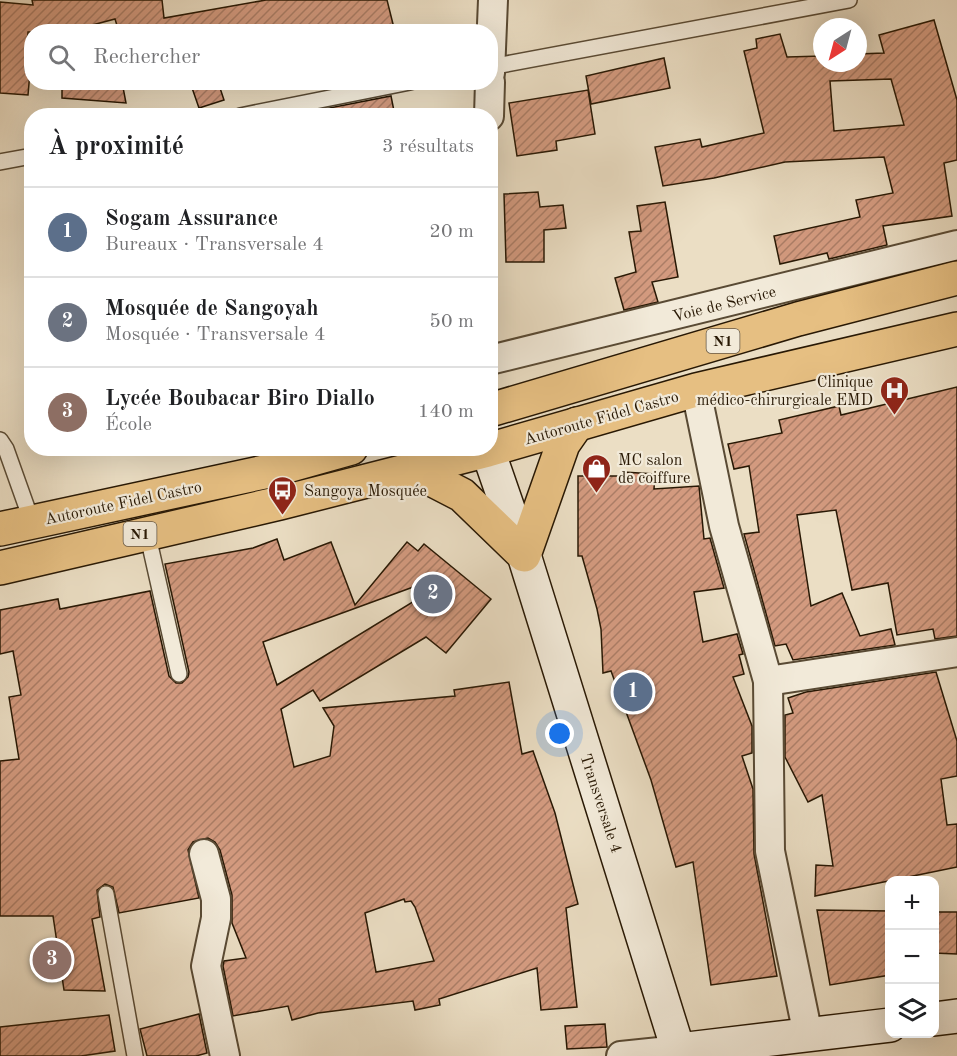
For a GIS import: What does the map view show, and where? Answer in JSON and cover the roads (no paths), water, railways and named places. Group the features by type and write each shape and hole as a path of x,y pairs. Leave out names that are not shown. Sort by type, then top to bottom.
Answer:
{"highway":[{"name":"N1","path":"498,408 798,319 957,278"},
{"name":"Autoroute Fidel Castro","path":"498,446 696,390 957,329"},
{"path":"395,472 433,480 462,495 524,555 563,444 577,424"},
{"name":"Autoroute Fidel Castro","path":"0,529 269,471 322,456"},
{"name":"Autoroute Fidel Castro","path":"0,568 280,502 460,456"}],"main road":[{"name":"Transversale 4","path":"490,456 524,555 680,1053"},
{"path":"939,1018 957,1016"},
{"path":"680,1053 885,1026"}],"street":[{"path":"492,24 493,0"},
{"path":"489,108 490,90"},
{"name":"Voie de Service","path":"498,358 957,245"},
{"path":"791,286 798,319"},
{"path":"696,390 724,526 768,681 770,851 808,1035"},
{"path":"768,681 957,652"},
{"path":"204,854 216,899 216,918 206,966 225,1056"},
{"path":"621,1056 680,1053"}],"lane":[{"path":"498,66 849,0"},
{"path":"280,108 370,90"},
{"path":"0,162 24,158"},
{"path":"0,440 6,449 32,522"},
{"path":"147,532 179,674"},
{"path":"106,894 135,1056"}],"place":[{"name":"Clinique médico-chirurgicale EMD","path":"894,416"},
{"name":"MC salon de coiffure","path":"597,494"},
{"name":"Sangoya Mosquée","path":"283,516"},
{"name":"Mosquée de Sangoyah","path":"433,594"},
{"name":"Sogam Assurance","path":"633,692"},
{"name":"Lycée Boubacar Biro Diallo","path":"52,960"}]}
